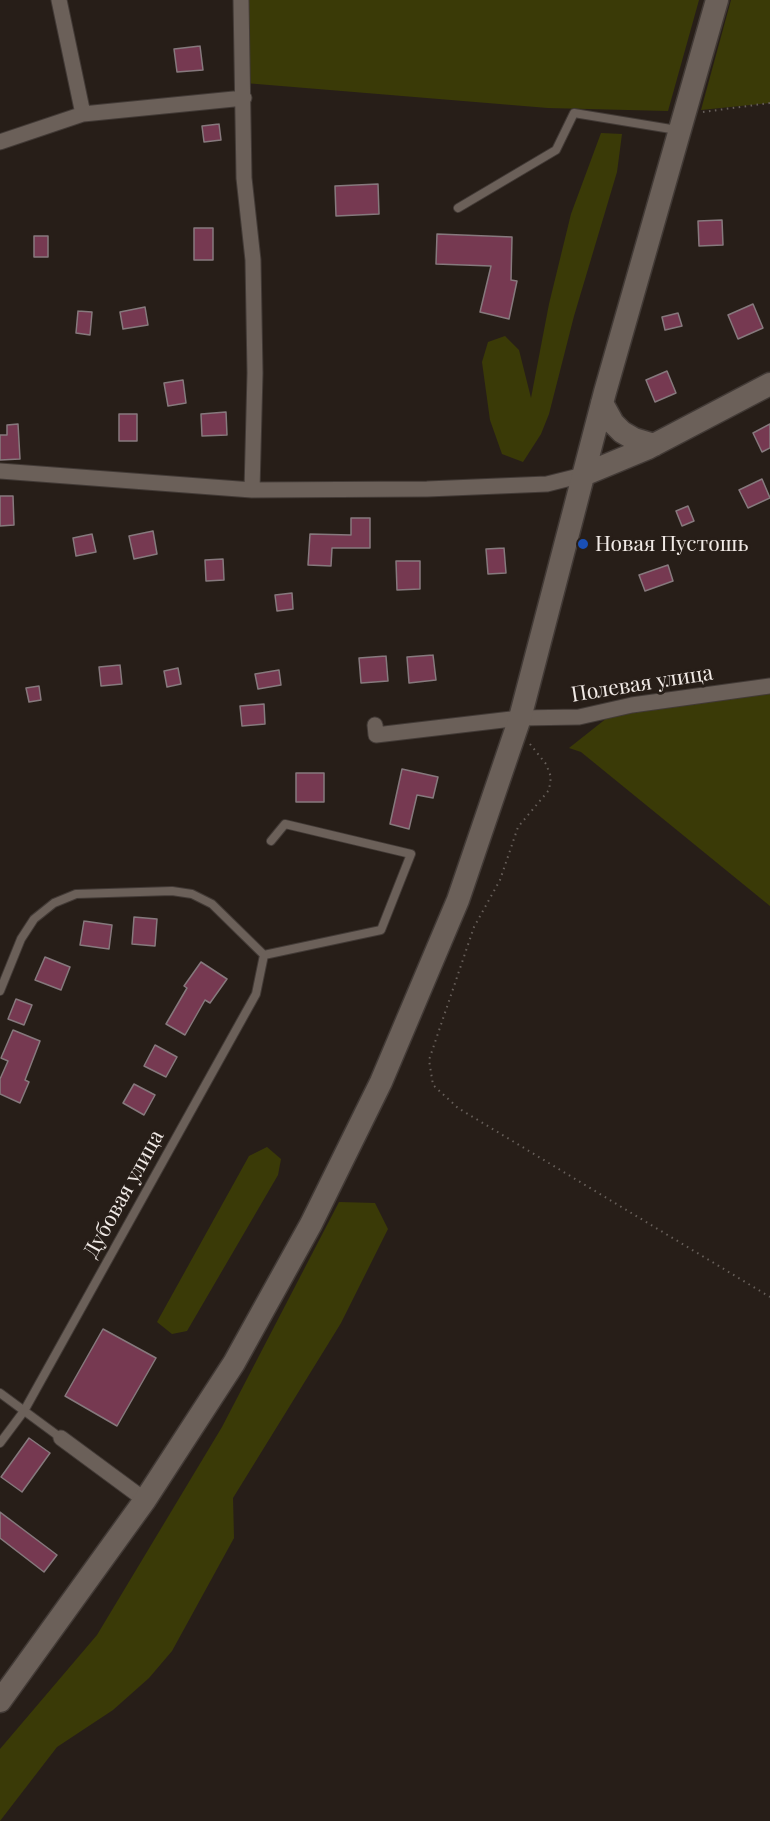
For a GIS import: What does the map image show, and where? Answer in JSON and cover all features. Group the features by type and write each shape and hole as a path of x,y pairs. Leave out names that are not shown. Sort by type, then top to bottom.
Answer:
{"street":[{"path":"59,0 83,114"},
{"path":"241,0 244,178 253,260 252,490"},
{"path":"0,1701 145,1500 234,1363 311,1224 381,1082 458,900 518,722 602,403 717,0"},
{"path":"0,142 83,114 244,98"},
{"path":"0,471 252,490 427,489 547,484 583,475 654,445 770,384"},
{"path":"602,403 622,432 634,439 654,445"},
{"name":"Полевая улица","path":"375,725 376,735 579,717 632,705 770,686"},
{"path":"61,1438 145,1500"}],"lane":[{"path":"458,208 556,150 574,113 683,122"},
{"path":"0,991 21,939 34,919 54,903 76,894 172,891 192,894 212,904 264,955 381,930 411,854 285,824 271,841"},
{"name":"Дубовая улица","path":"0,1443 24,1411 256,994 264,955"},
{"path":"0,1393 61,1438"}],"path":[{"path":"683,122 770,103"},
{"path":"518,722 546,764 551,777 549,790 518,826 500,880 474,927 429,1060 433,1085 458,1107 770,1297"}],"shaded area":[{"path":"247,0 699,0 668,111 548,108 245,83"},
{"path":"731,0 770,0 770,103 701,110"},
{"path":"601,133 622,134 617,172 574,316 549,414 541,434 523,462 502,454 490,420 482,362 488,342 505,336 519,350 531,398 549,304 571,214"},
{"path":"770,679 770,906 581,752 569,748 612,714"},
{"path":"267,1147 281,1159 278,1175 187,1331 172,1334 157,1322 249,1156"},
{"path":"339,1202 375,1203 388,1229 341,1323 233,1498 234,1538 172,1651 149,1678 113,1710 57,1747 0,1821 0,1749 97,1635 222,1427"}],"building":[{"path":"200,46 203,70 177,72 174,49"},
{"path":"219,124 221,140 204,142 202,126"},
{"path":"378,184 379,214 336,216 335,186"},
{"path":"722,220 723,245 699,246 698,221"},
{"path":"194,228 213,228 213,260 194,260"},
{"path":"437,234 512,237 511,280 517,281 509,319 480,312 491,266 436,264"},
{"path":"34,236 48,236 48,257 34,257"},
{"path":"753,304 763,328 738,339 728,315"},
{"path":"145,307 148,325 123,329 120,312"},
{"path":"78,311 92,312 90,335 76,333"},
{"path":"678,313 682,326 665,330 662,317"},
{"path":"667,371 676,393 655,402 646,380"},
{"path":"183,380 186,403 168,406 164,383"},
{"path":"226,412 227,435 202,436 201,414"},
{"path":"119,414 137,414 137,441 119,441"},
{"path":"18,424 20,459 0,460 0,435 7,435 7,425"},
{"path":"770,424 770,448 762,452 753,433"},
{"path":"762,479 770,498 748,508 739,490"},
{"path":"0,496 13,496 14,525 0,526"},
{"path":"688,506 694,521 682,526 676,511"},
{"path":"351,518 370,518 370,548 332,548 331,566 308,565 310,534 351,535"},
{"path":"153,531 157,554 134,559 129,536"},
{"path":"92,534 96,552 76,556 73,538"},
{"path":"504,548 506,573 488,574 486,549"},
{"path":"223,559 224,580 206,581 205,560"},
{"path":"396,561 420,561 420,589 397,590"},
{"path":"668,565 673,581 645,591 639,575"},
{"path":"292,593 293,609 277,611 275,595"},
{"path":"433,655 436,680 409,683 407,657"},
{"path":"386,656 388,681 361,683 359,658"},
{"path":"120,665 122,684 101,686 99,667"},
{"path":"178,668 181,684 167,687 164,671"},
{"path":"279,670 281,685 258,689 255,674"},
{"path":"39,686 41,700 29,702 26,688"},
{"path":"264,704 265,724 242,726 240,706"},
{"path":"402,769 438,777 433,798 417,795 409,829 390,824"},
{"path":"296,773 324,773 324,802 296,802"},
{"path":"134,917 157,919 155,946 132,944"},
{"path":"84,921 112,925 109,949 80,945"},
{"path":"45,957 70,967 61,990 35,980"},
{"path":"201,962 227,979 210,1003 205,1000 185,1035 166,1024 187,988 184,986"},
{"path":"16,999 32,1005 24,1025 8,1019"},
{"path":"13,1030 40,1041 25,1080 29,1082 20,1103 0,1094 0,1079 8,1061 1,1058"},
{"path":"155,1045 177,1057 166,1077 144,1066"},
{"path":"134,1084 155,1095 144,1115 123,1103"},
{"path":"103,1329 156,1358 117,1426 65,1396"},
{"path":"29,1438 50,1453 22,1492 1,1477"},
{"path":"0,1512 57,1555 44,1572 0,1538"}],"place":[{"name":"Новая Пустошь","path":"583,544"}]}
